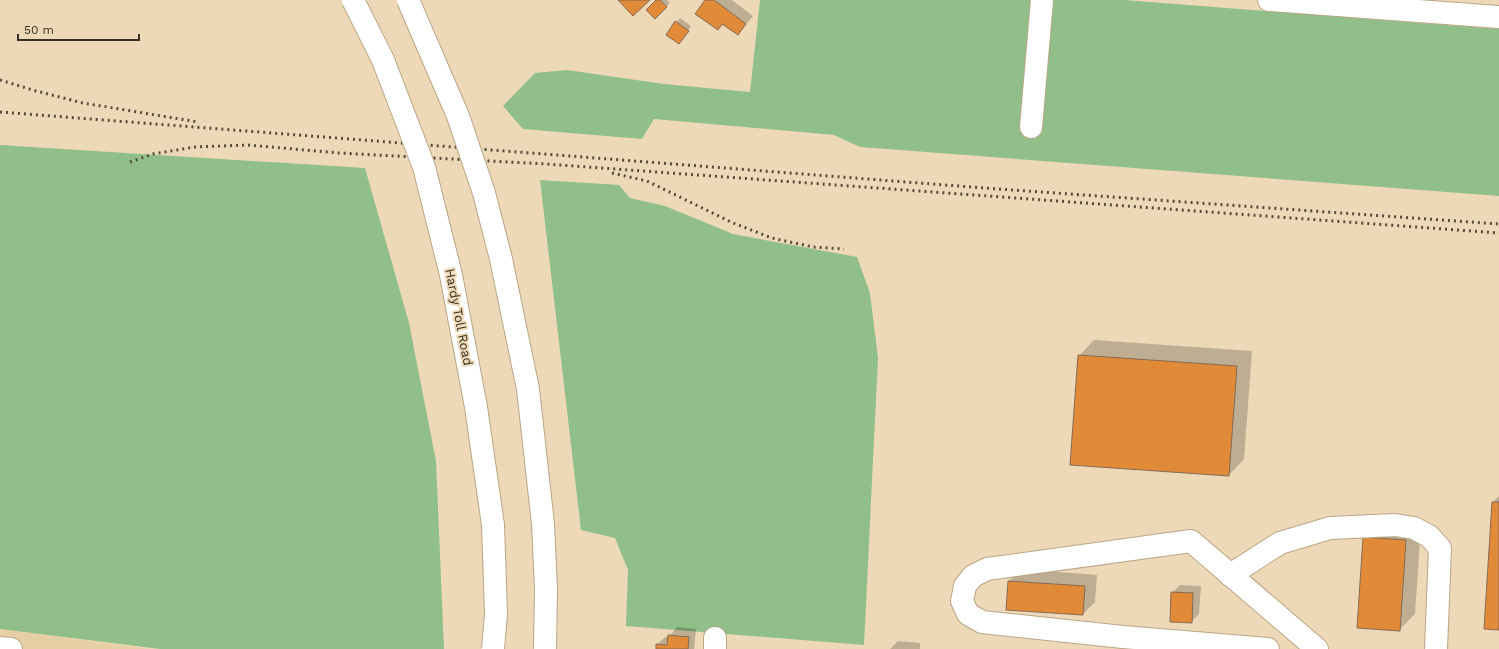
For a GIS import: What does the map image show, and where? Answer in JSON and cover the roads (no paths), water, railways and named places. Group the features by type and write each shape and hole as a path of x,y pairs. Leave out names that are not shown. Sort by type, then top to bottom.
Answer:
{"main road":[{"name":"Hardy Toll Road","path":"353,0 383,60 424,167 451,275 476,407 493,525 496,614 494,649"},
{"path":"408,0 458,116 484,193 501,259 528,388 542,517 546,589 545,649"},
{"path":"1031,127 1042,0"},
{"path":"1269,0 1452,7 1499,17"},
{"path":"1230,575 1280,543 1330,528 1395,526 1414,528 1429,536 1440,548 1436,649"},
{"path":"1268,649 1123,637 982,622 968,614 962,601 965,586 973,576 987,569 1191,541 1317,649"},
{"path":"0,648 11,649"}],"railway":[{"path":"0,80 83,103 198,122"},
{"path":"0,112 984,188 1499,224"},
{"path":"130,162 153,154 195,147 248,145 339,153 546,164 1499,233"},
{"path":"612,173 647,181 733,223 772,238 813,247 844,249"}]}
